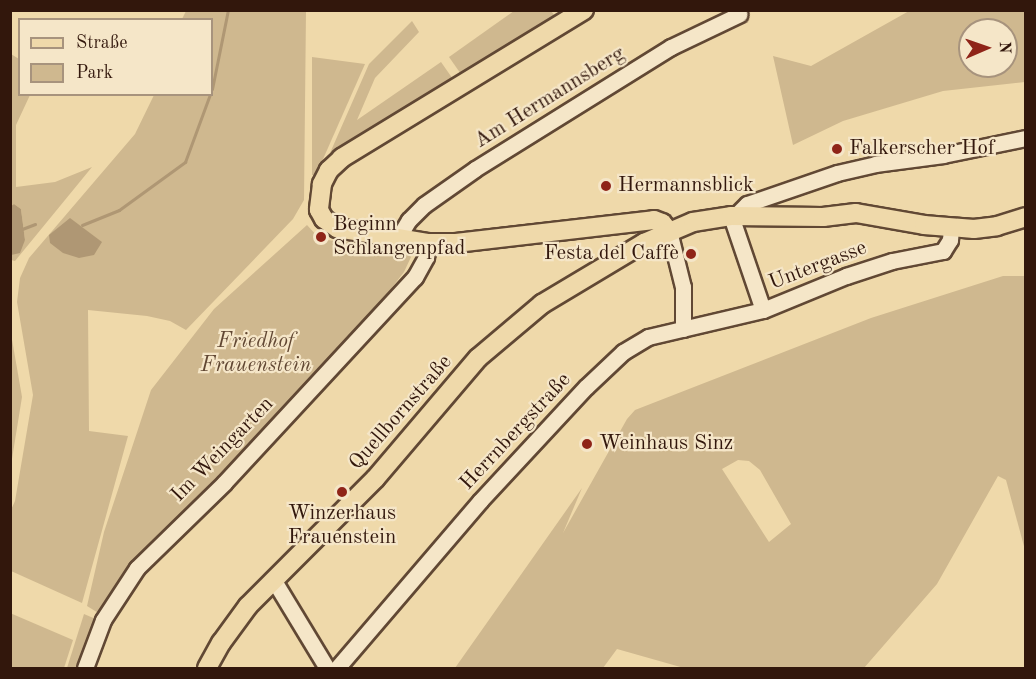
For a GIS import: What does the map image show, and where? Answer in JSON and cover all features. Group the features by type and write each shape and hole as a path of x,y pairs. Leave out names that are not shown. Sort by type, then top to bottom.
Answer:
{"main road":[{"path":"584,10 356,149 329,170 319,197 319,210 324,219 337,228 429,243 456,243 654,220 662,223 669,231"},
{"name":"Quellbornstraße","path":"207,669 234,624 273,579 362,492 459,378 486,351 558,293 669,231 693,222 733,216 811,218 856,213 951,228 997,226 1026,217"}],"street":[{"name":"Am Hermannsberg","path":"398,238 409,220 424,205 475,169 671,47 740,14"},
{"path":"763,310 733,216 747,204 837,173 875,164 943,155 1026,138"},
{"name":"Untergasse","path":"683,329 763,310 846,276 892,261 943,250 950,240 951,228"},
{"path":"669,231 683,287 683,329"},
{"name":"Im Weingarten","path":"85,669 103,620 137,568 224,483 415,277 426,257 429,243"},
{"name":"Herrnbergstraße","path":"337,669 416,574 586,387 623,352 648,338 683,329"},
{"path":"273,579 327,669"}],"green space":[{"path":"186,11 306,11 304,200 293,219 186,330 170,321 147,316 88,310 89,431 128,436 82,603 11,571 10,512 15,501 33,395 17,302 20,278 29,258 135,134 154,96 213,96 213,18 182,18"},
{"path":"514,11 551,11 559,21 463,77 449,57"},
{"path":"909,11 1025,11 1025,82 943,91 843,121 793,145 773,56 811,66"},
{"path":"412,21 419,32 375,78 357,120 441,62 455,82 335,154 330,153 369,64"},
{"path":"11,54 18,58 18,96 30,96 16,125 16,187 55,182 92,167 15,261 11,260 11,255 25,240 21,209 14,204 11,206"},
{"path":"312,57 365,64 316,175 312,175"},
{"name":"Friedhof Frauenstein","path":"307,225 318,237 327,240 399,248 408,251 411,257 404,272 362,326 100,614 87,606 104,532 151,390 214,309"},
{"path":"1003,276 1025,276 1025,550 1006,480 998,476 937,584 864,668 684,668 617,649 603,668 455,668 582,488 563,533 627,419 635,410 871,318","holes":["738,460 749,461 760,470 791,524 769,542 722,469"]},
{"path":"10,328 22,397 11,465 10,465"},
{"path":"10,613 73,640 64,668 11,668"},
{"path":"84,614 98,620 82,668 67,668"}],"shaded area":[{"path":"14,204 21,209 25,240 20,253 11,255 11,206"},
{"path":"70,218 102,242 94,255 79,258 63,253 50,243 49,235"}],"waterway":[{"path":"213,84 228,10"},
{"path":"82,225 119,210 185,162 209,96"},
{"path":"22,229 35,224"}],"place":[{"name":"Falkerscher Hof","path":"837,149"},
{"name":"Hermannsblick","path":"606,186"},
{"name":"Beginn Schlangenpfad","path":"321,237"},
{"name":"Festa del Caffè","path":"691,254"},
{"name":"Weinhaus Sinz","path":"587,444"},
{"name":"Winzerhaus Frauenstein","path":"342,492"}]}
